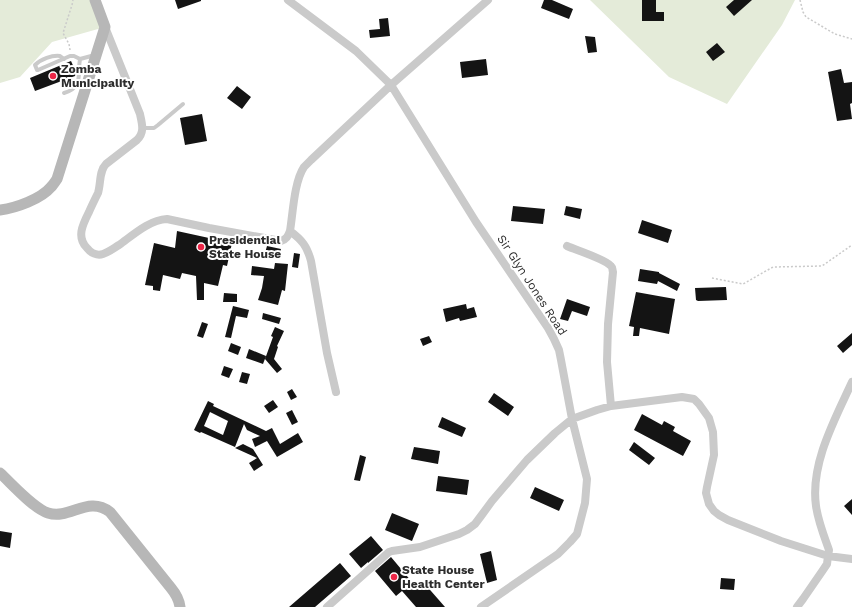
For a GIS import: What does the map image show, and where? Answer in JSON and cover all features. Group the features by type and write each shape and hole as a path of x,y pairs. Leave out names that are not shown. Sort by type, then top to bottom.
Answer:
{"street":[{"path":"96,0 105,27 140,114 142,128 140,137 137,140 103,167 100,187 82,227 81,235 83,244 93,253 104,254 145,226 162,219 281,241 285,240 290,231 296,186 304,167 391,85 466,21 488,0"},
{"name":"Sir Glyn Jones Road","path":"288,0 356,50 391,85 476,222 554,338 558,350 572,419 587,479 585,503 577,534 558,554 482,607"},
{"path":"0,210 24,203 39,196 51,187 56,179 105,27"},
{"path":"290,231 299,238 309,252 326,353 336,392"},
{"path":"567,246 591,255 608,264 613,272 608,324 607,362 611,406"},
{"path":"796,607 804,599 827,564 828,550 816,505 815,489 818,469 827,437 852,382"},
{"path":"327,607 389,552 420,547 459,534 475,524 492,501 527,460 572,419 611,406 682,397 694,399 699,404 709,418 713,432 714,455 706,493 714,511 728,520 781,540 828,556 852,559"},
{"path":"0,473 33,504 48,513 54,514 97,505 106,508 171,588 179,601 180,607"}],"lane":[{"path":"64,59 60,56 52,56 35,65 38,70 64,59 70,56 80,59 96,55"},
{"path":"64,94 72,91 77,84 80,75 80,59"},
{"path":"142,128 154,128 183,104"}],"path":[{"path":"70,56 69,44 64,33 73,0"},
{"path":"800,0 806,17 834,34 852,39"},
{"path":"712,278 743,284 773,267 822,266 852,245"}],"green space":[{"path":"0,0 98,0 105,27 52,42 20,77 0,83"},
{"path":"590,0 795,0 782,25 727,104 669,77"}],"building":[{"path":"175,0 201,0 201,1 178,9"},
{"path":"544,0 552,0 573,9 569,19 541,8"},
{"path":"642,0 656,0 656,12 664,12 664,21 642,21"},
{"path":"734,0 752,0 734,16 726,7"},
{"path":"388,18 390,36 370,38 369,30 380,29 379,19"},
{"path":"585,36 595,37 597,52 588,53"},
{"path":"717,43 725,52 713,61 706,52"},
{"path":"486,59 488,75 462,78 460,62"},
{"name":"Zomba Municipality","path":"71,61 76,72 75,76 35,91 30,78"},
{"path":"841,69 844,83 852,82 852,103 850,104 852,119 837,121 828,72"},
{"path":"237,86 251,97 242,109 227,98"},
{"path":"202,114 207,141 185,145 180,118"},
{"path":"513,206 545,209 543,224 511,221"},
{"path":"566,206 582,209 580,219 564,215"},
{"path":"642,220 672,230 668,243 638,233"},
{"path":"177,231 232,243 227,266 223,265 218,286 204,283 204,300 197,300 196,276 182,273 180,279 163,275 160,291 153,290 153,286 145,285 154,243 175,248"},
{"path":"267,246 281,249 279,256 265,253"},
{"path":"294,253 300,254 298,268 292,267"},
{"path":"275,263 288,264 285,291 282,290 278,305 258,300 264,276 251,275 252,266 274,269"},
{"path":"640,269 659,272 680,284 677,291 658,281 657,284 638,281"},
{"path":"726,287 727,300 696,300 695,288"},
{"path":"636,292 675,299 669,334 640,328 639,336 633,336 634,327 629,326"},
{"path":"224,293 237,294 237,302 223,302"},
{"path":"567,299 590,307 587,316 572,311 568,321 560,319"},
{"path":"466,304 467,309 474,307 477,317 460,321 459,318 446,322 443,309"},
{"path":"233,306 249,310 247,318 236,316 231,338 225,337"},
{"path":"263,313 281,318 279,324 262,319"},
{"path":"202,322 208,324 203,338 197,336"},
{"path":"275,327 284,331 277,346 274,359 282,369 277,373 265,359"},
{"path":"852,333 852,345 843,353 837,346"},
{"path":"429,336 432,342 423,346 420,339"},
{"path":"231,343 241,347 238,355 228,351"},
{"path":"249,349 266,356 263,364 246,358"},
{"path":"224,366 233,369 229,378 221,375"},
{"path":"242,372 250,374 247,384 239,382"},
{"path":"292,389 297,397 291,400 287,392"},
{"path":"494,393 514,407 508,416 488,402"},
{"path":"273,400 278,407 269,413 264,406"},
{"path":"208,401 214,404 213,406 266,431 272,428 280,444 298,433 303,442 277,457 267,441 255,447 252,439 260,436 247,430 244,424 235,447 194,430","holes":["210,412 228,421 223,435 204,426"]},
{"path":"292,410 298,422 292,425 286,413"},
{"path":"642,414 662,425 664,421 675,427 673,431 691,441 683,456 634,430"},
{"path":"442,417 466,428 462,437 438,427"},
{"path":"634,442 655,458 649,465 629,450"},
{"path":"243,444 253,449 263,465 254,471 249,463 257,458 235,448"},
{"path":"414,447 440,451 438,464 411,459"},
{"path":"360,455 366,457 360,481 354,480"},
{"path":"438,476 469,480 467,495 436,491"},
{"path":"535,487 564,500 559,511 530,498"},
{"path":"852,499 852,515 844,506"},
{"path":"392,513 419,524 412,541 385,530"},
{"path":"0,531 12,533 10,548 0,546"},
{"path":"371,536 383,550 361,568 349,554"},
{"path":"491,551 497,580 487,583 480,554"},
{"path":"391,557 417,588 424,583 445,607 416,607 402,591 396,596 375,571"},
{"path":"340,563 351,576 315,607 289,607"},
{"path":"721,578 735,579 734,590 720,589"}],"place":[{"name":"Zomba Municipality","path":"53,76"},
{"name":"Presidential State House","path":"201,247"},
{"name":"State House Health Center","path":"394,577"}]}
